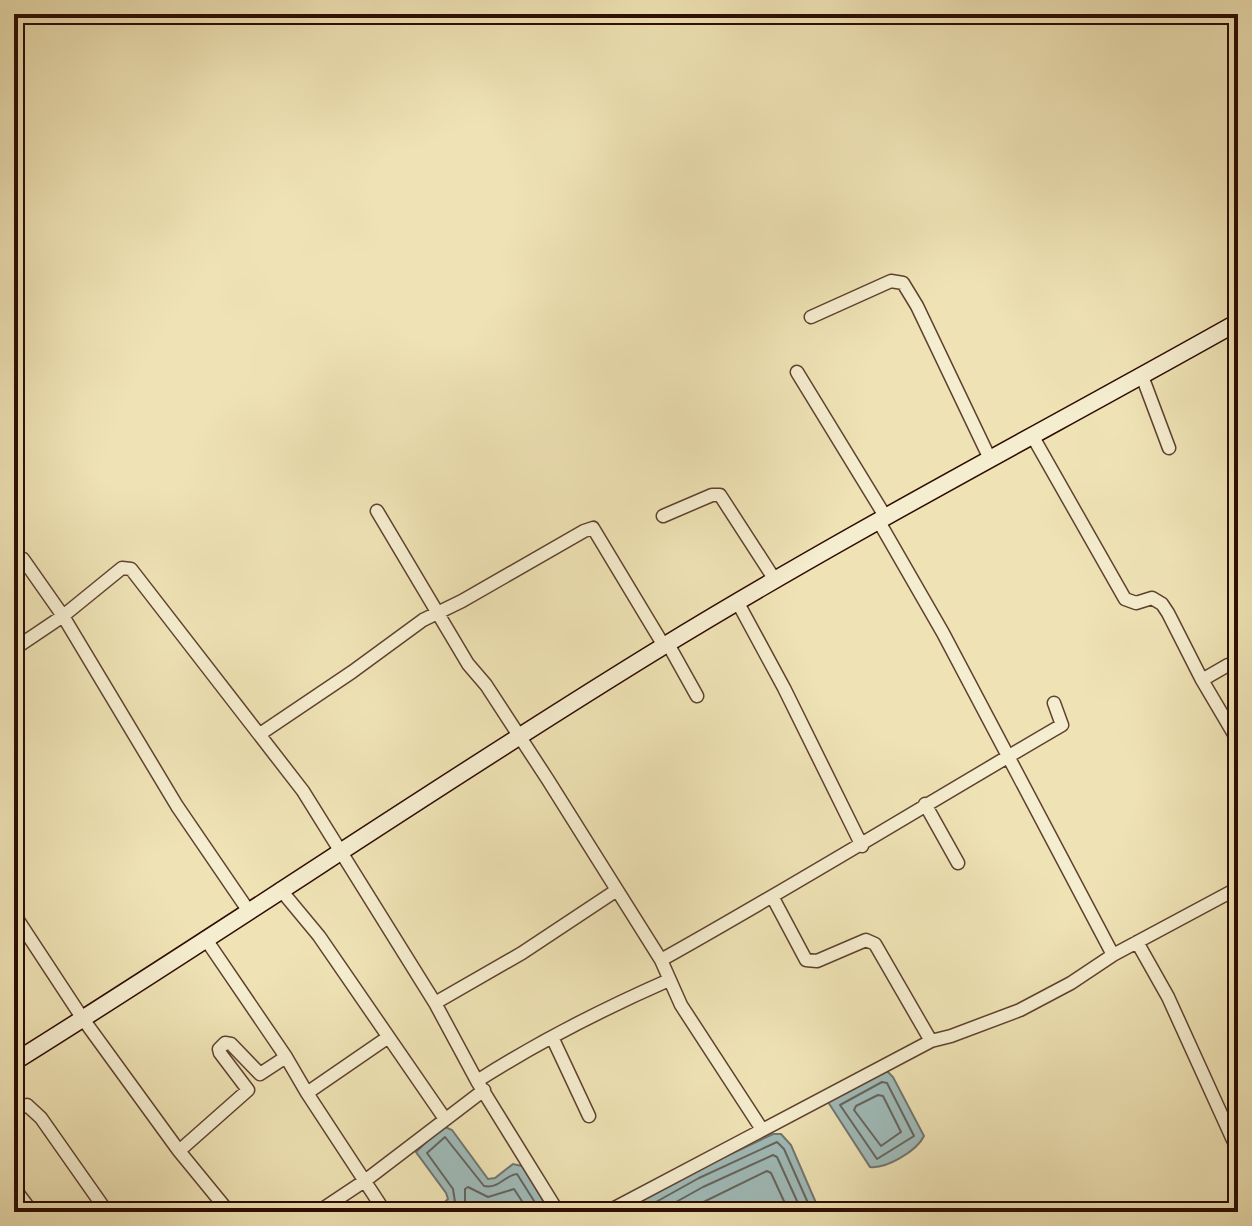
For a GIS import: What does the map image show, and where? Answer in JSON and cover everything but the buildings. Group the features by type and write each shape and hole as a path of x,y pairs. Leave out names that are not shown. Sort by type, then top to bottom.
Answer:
{"street":[{"path":"811,317 891,281 903,283 990,459"},
{"path":"14,1062 280,889 666,645 881,518 1238,322"},
{"path":"797,372 881,518 1113,955"},
{"path":"1142,376 1169,448"},
{"path":"1033,437 1125,599 1136,603 1152,598 1162,604 1238,741"},
{"path":"663,516 712,495 723,496 775,580"},
{"path":"377,511 437,614 661,960 681,1005 761,1128"},
{"path":"260,734 423,620 593,528 697,696"},
{"path":"23,559 63,616 177,806 248,910"},
{"path":"14,649 63,616 109,577 122,568 128,568 289,770 435,1003 480,1086 558,1212"},
{"path":"738,603 862,846"},
{"path":"1202,680 1228,665"},
{"path":"661,960 862,846 925,804 946,796 1006,756 1062,725 1054,703"},
{"path":"925,804 958,863"},
{"path":"607,1212 761,1128 931,1041 1020,1010 1071,983 1113,955 1238,888"},
{"path":"280,889 319,936 445,1119"},
{"path":"435,1003 522,953 617,890"},
{"path":"773,898 806,960 817,961 866,940 876,946 931,1041"},
{"path":"14,914 83,1019 179,1151 229,1212"},
{"path":"205,938 385,1212"},
{"path":"1137,942 1168,997 1238,1151"},
{"path":"318,1212 366,1180 445,1119 480,1086 552,1037 620,1001 669,980"},
{"path":"552,1037 589,1116"},
{"path":"307,1093 387,1038"},
{"path":"179,1151 247,1091 220,1053 219,1049 225,1043 231,1044 260,1074 286,1057"},
{"path":"14,1111 27,1105 41,1118 101,1210"},
{"path":"14,1188 32,1212"}],"water":[{"path":"883,1072 893,1077 924,1136 900,1158 870,1167 828,1102"},
{"path":"443,1126 452,1130 488,1179 495,1178 513,1164 522,1166 550,1212 434,1212 448,1199 416,1152"},
{"path":"773,1134 781,1134 791,1145 820,1212 622,1212 695,1171"}]}
